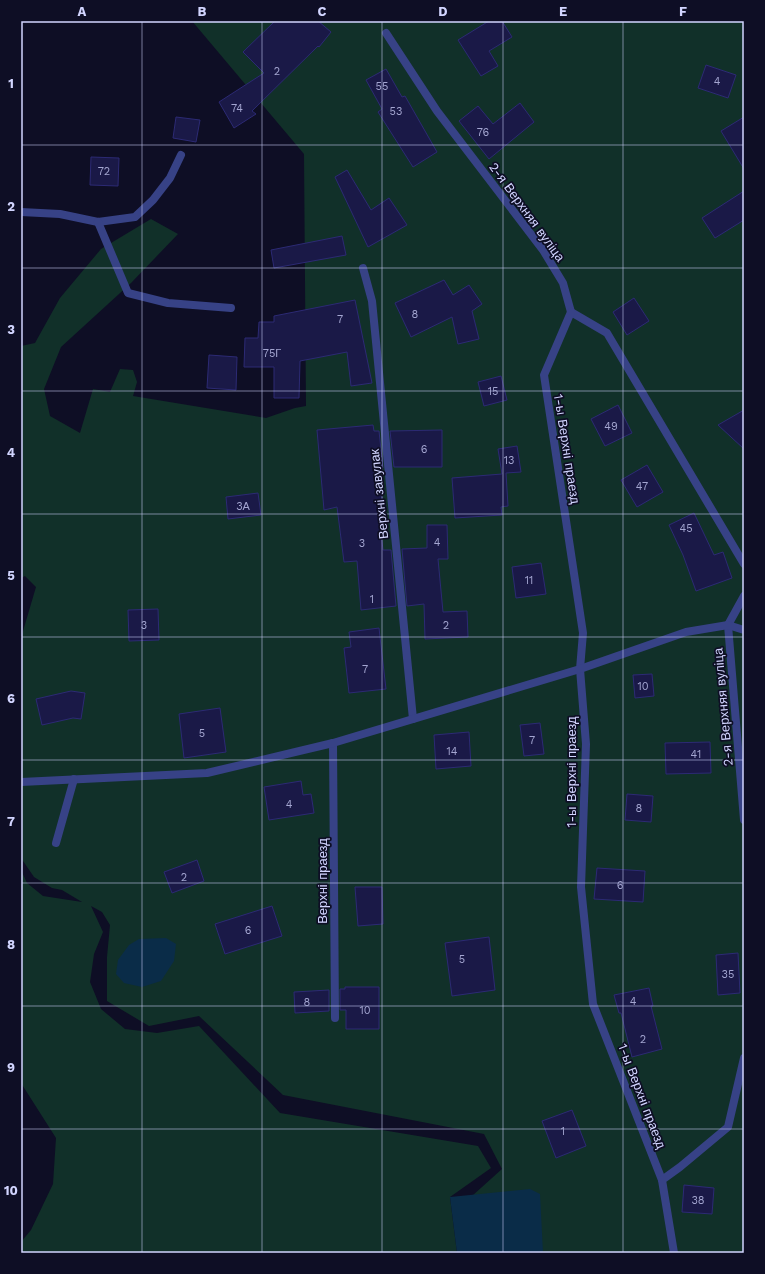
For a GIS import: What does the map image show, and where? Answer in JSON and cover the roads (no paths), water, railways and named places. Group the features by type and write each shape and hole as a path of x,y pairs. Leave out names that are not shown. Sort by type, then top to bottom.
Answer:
{"lane":[{"name":"2-я Верхняя вуліца","path":"386,33 437,111 543,250 563,283 571,312"},
{"path":"21,212 60,214 98,222 135,217 153,200 170,178 181,155"},
{"path":"98,222 128,293 168,303 231,308"},
{"name":"Верхні завулак","path":"363,268 372,301 413,719"},
{"path":"571,312 607,333 744,564"},
{"name":"1-ы Верхні праезд","path":"571,312 544,375 583,633 580,669 586,744 581,887 593,1004 662,1180"},
{"path":"728,625 744,596"},
{"name":"2-я Верхняя вуліца","path":"728,625 744,820"},
{"path":"21,782 207,773 333,743 580,669 686,632 728,625 744,630"},
{"name":"Верхні праезд","path":"333,743 335,1018"},
{"path":"56,843 74,779"},
{"path":"674,1253 662,1180 728,1127 744,1058"}],"water":[{"path":"166,938 176,944 174,961 161,981 142,987 124,983 116,974 118,960 129,945 139,939"},
{"path":"530,1189 540,1194 543,1253 457,1253 450,1197"}]}
